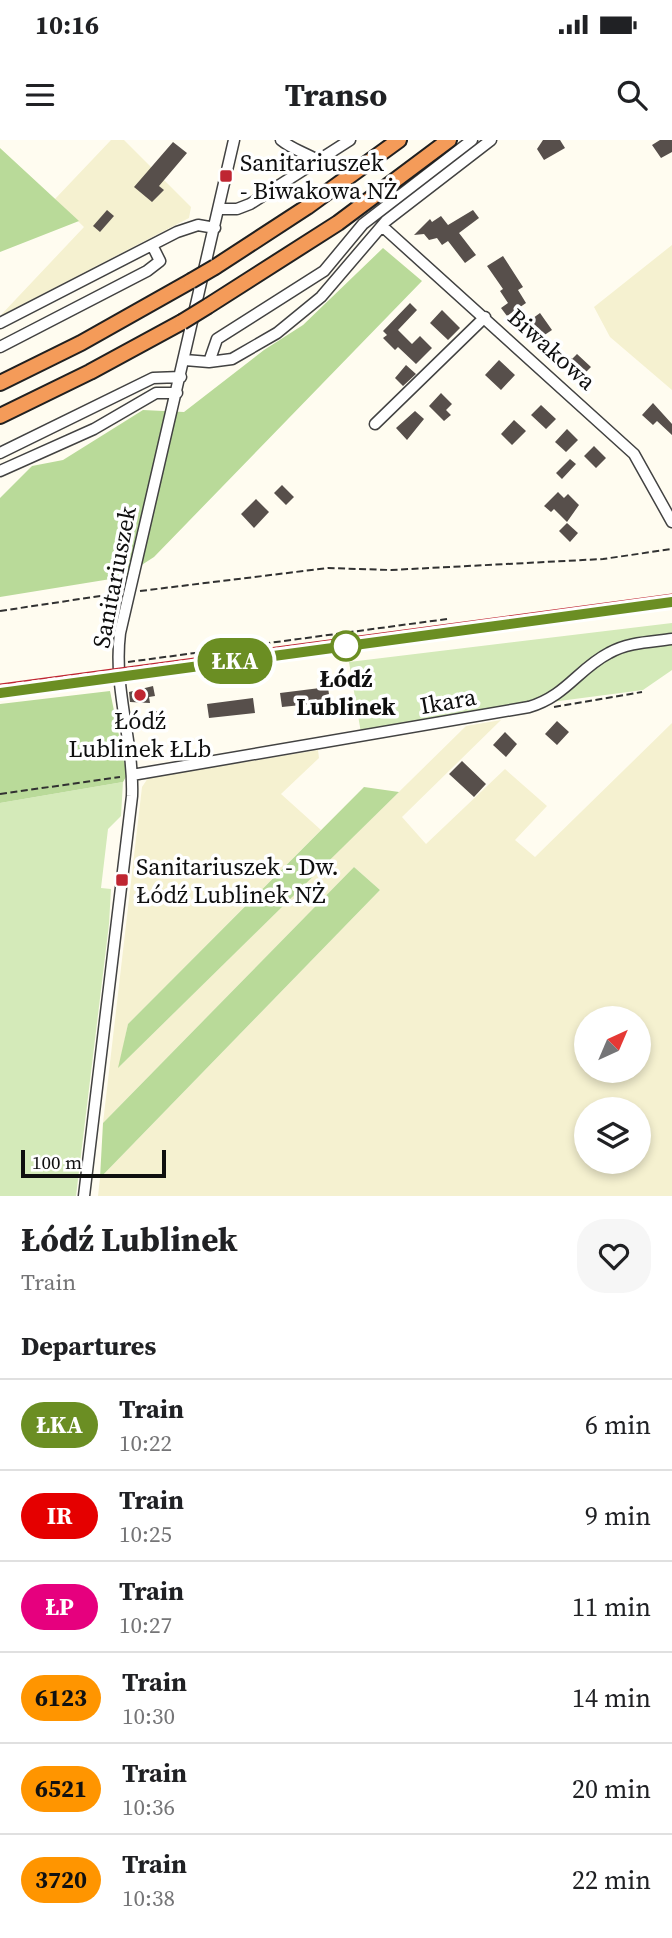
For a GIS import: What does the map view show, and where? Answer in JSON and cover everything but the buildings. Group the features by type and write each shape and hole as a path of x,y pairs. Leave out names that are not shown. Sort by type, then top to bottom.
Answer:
{"highway":[{"path":"0,383 81,343 215,267 307,207 399,140"},
{"path":"0,416 90,372 182,322 338,223 449,140"}],"street":[{"name":"Sanitariuszek","path":"84,1196 132,800 132,775 118,681 120,633 185,360 233,140"},
{"path":"281,140 291,148 305,152 319,161"},
{"path":"219,209 237,209 250,204 351,140"},
{"path":"209,362 217,338 324,271 363,224 472,140"},
{"path":"185,360 209,362 240,356 295,320 327,291 382,226 491,140"},
{"path":"0,323 190,226 204,225 215,228"},
{"name":"Biwakowa","path":"382,226 634,454 672,522"},
{"path":"0,347 147,271 160,261 152,245"},
{"path":"375,424 485,317"},
{"path":"0,453 153,378 181,377"},
{"path":"0,471 94,429 156,393 177,393"},
{"name":"Ikara","path":"132,775 528,707 559,694 610,652 635,644 672,639"}],"path":[{"path":"0,611 328,568 391,570 603,559 672,549"},
{"path":"124,662 447,619"},
{"path":"528,707 562,706 642,692"},
{"path":"0,794 132,775"}],"shaded area":[{"path":"111,140 124,140 191,207 189,218 0,316 84,227 55,199"},
{"path":"672,245 672,390 610,337 594,307"},
{"path":"501,720 402,817 426,844 505,769 547,806 515,840 535,857 672,723 672,1196 98,1196 100,1178 380,890 354,867 103,1123 142,787 148,778 318,750 319,758 281,794 321,830 128,1024 119,1067 466,726"}],"green space":[{"path":"0,148 79,221 0,252"},
{"path":"383,248 422,281 154,557 123,577 0,597 0,498 32,466 63,460 143,410 184,412 264,350 303,325"},
{"path":"672,623 672,670 643,690 461,714 361,733 349,662"},
{"path":"110,691 127,775 123,782 0,803 0,704"},
{"path":"123,782 121,816 108,829 101,888 111,889 109,924 76,1196 0,1196 0,803"},
{"path":"364,787 399,792 118,1068 128,1024"},
{"path":"354,867 380,890 100,1178 103,1123"}],"railway":[{"path":"0,686 672,596"}],"train":[{"name":"ŁKA","path":"0,693 672,602"}],"place":[{"name":"Sanitariuszek - Biwakowa NŻ","path":"226,176"},
{"name":"Łódź Lublinek","path":"346,646"},
{"name":"Łódź Lublinek ŁLb","path":"140,695"},
{"name":"Sanitariuszek - Dw. Łódź Lublinek NŻ","path":"122,880"}]}
